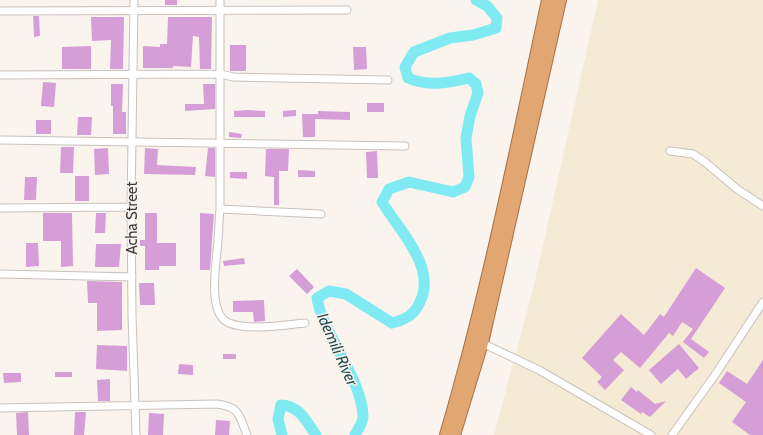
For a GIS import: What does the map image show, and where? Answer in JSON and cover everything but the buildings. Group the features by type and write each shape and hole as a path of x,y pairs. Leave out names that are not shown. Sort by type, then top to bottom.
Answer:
{"highway":[{"path":"446,435 501,222 548,0"},
{"path":"454,435 482,343 560,0"}],"street":[{"name":"Acha Street","path":"134,0 131,207 136,435"},
{"path":"220,0 220,209 215,264 215,294 221,316 228,322 251,326 305,324"},
{"path":"0,11 347,10"},
{"path":"0,75 221,74 233,77 388,80"},
{"path":"0,140 405,146"},
{"path":"670,151 693,154 705,162 737,189 763,206"},
{"path":"0,208 131,207"},
{"path":"220,209 321,214"},
{"path":"0,274 132,277"},
{"path":"672,435 715,375 763,302"},
{"path":"482,343 539,370 651,435"},
{"path":"0,408 227,405 238,412 247,435"}],"shaded area":[{"path":"598,0 763,0 763,435 494,435 535,281"}],"waterway":[{"name":"Idemili River","path":"355,435 362,423 363,418 361,401 349,371 326,327 317,298 329,291 346,294 392,323 409,316 418,306 424,289 424,276 420,262 414,249 382,202 389,189 409,182 453,192 465,187 469,177 466,138 470,116 478,93 476,84 469,78 446,83 416,81 408,78 405,67 414,52 450,38 473,35 496,28 497,18 487,6 476,0"},
{"name":"Idemili River","path":"282,435 278,419 281,405 288,406 298,411 316,435"}]}
